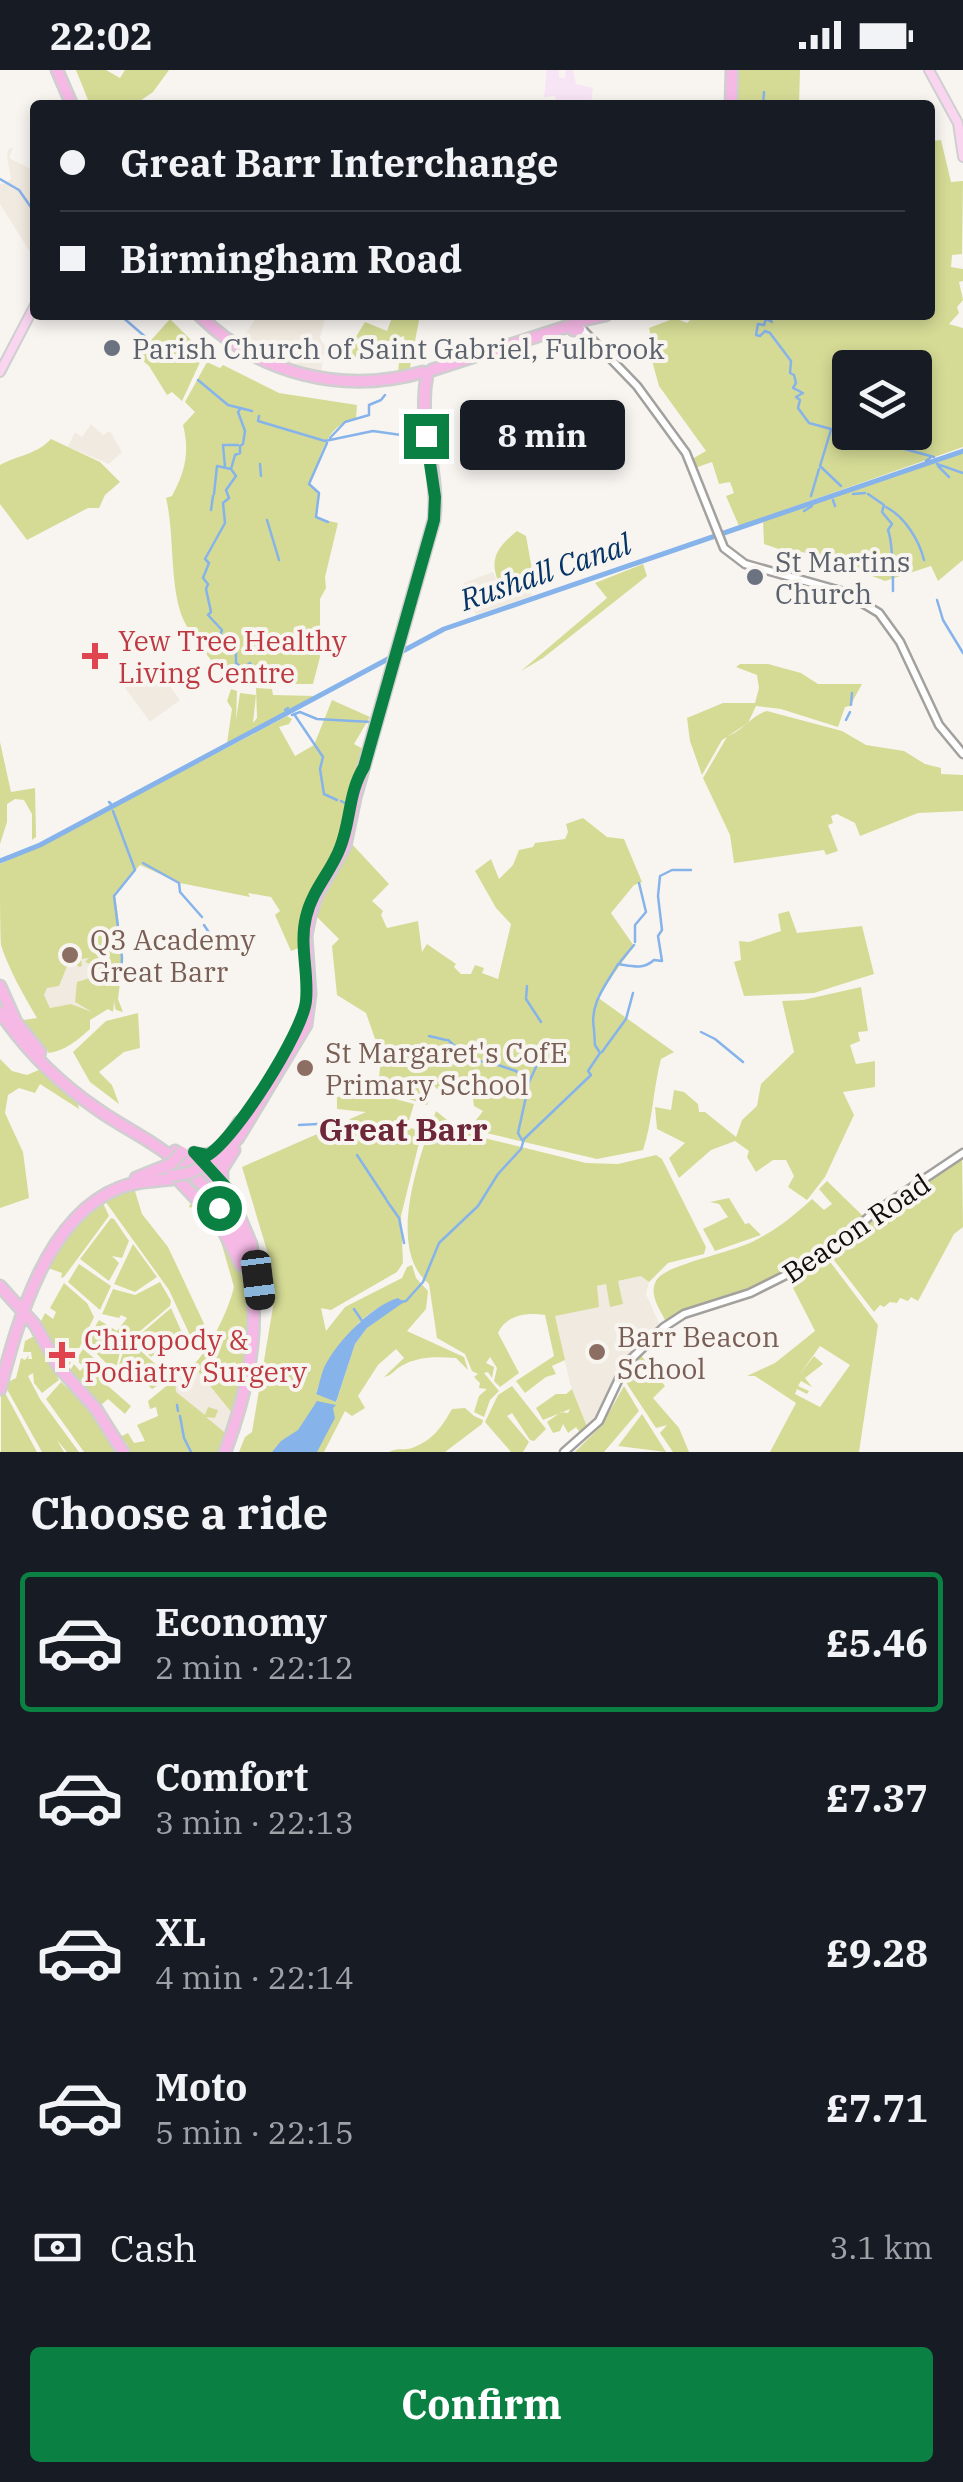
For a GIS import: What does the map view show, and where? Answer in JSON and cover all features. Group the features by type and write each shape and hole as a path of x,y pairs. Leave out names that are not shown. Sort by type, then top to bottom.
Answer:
{"highway":[{"path":"57,70 70,100"},
{"path":"731,100 732,70"},
{"path":"204,320 264,361 316,378 366,381 426,373 594,320"},
{"path":"24,1316 45,1254 89,1202 119,1186 188,1172 215,1161 233,1142 301,1031 306,1000 306,927 314,894 340,848 435,514 426,436 426,373"},
{"path":"0,986 25,1034 91,1101"},
{"path":"0,1012 91,1101 200,1176 231,1217 252,1265 258,1324"},
{"path":"0,1012 36,1061 66,1086 149,1140 217,1196"},
{"path":"258,1324 244,1269 220,1224 217,1196 222,1169 258,1094 301,1031"},
{"path":"188,1152 204,1156 217,1150 252,1108"},
{"path":"149,1140 217,1196"},
{"path":"171,1173 188,1152"},
{"path":"188,1152 256,1260 258,1324 252,1385 228,1452"},
{"path":"171,1173 184,1186"},
{"path":"0,1388 9,1339 24,1316 39,1270 86,1209 119,1186 176,1182 217,1196"},
{"path":"45,1254 57,1243"},
{"path":"0,1288 122,1452"}],"main road":[{"path":"929,70 958,123 963,157"},
{"path":"0,372 30,315"},
{"path":"577,327 636,386 686,454 717,535 729,553 742,563 838,590 879,613 900,642 940,725 963,754"},
{"name":"Beacon Road","path":"568,1450 599,1420 629,1360 664,1327 684,1314 750,1293 812,1262 872,1214 963,1154"}],"shaded area":[{"path":"547,70 559,70 559,78 565,78 566,70 573,70 576,84 593,88 591,100 544,97"},
{"path":"13,147 9,158 30,168 30,252 0,204 0,184 11,178 8,150"},
{"path":"255,320 325,320 320,338 325,346 321,374 275,362 240,342"},
{"path":"91,424 103,435 110,431 122,452 109,464 68,447 75,432 82,437"},
{"path":"493,572 501,588 527,580 532,596 476,615 463,583"},
{"path":"158,670 180,700 150,722 125,688 137,678 144,679"},
{"name":"Q3 Academy Great Barr","path":"29,920 118,953 116,1010 108,1007 97,1014 71,1004 50,1008"},
{"name":"Barr Beacon School","path":"641,1276 649,1282 646,1294 659,1323 657,1329 625,1361 588,1429 570,1383 553,1312 576,1291"},
{"path":"193,1365 232,1413 225,1434 168,1386"}],"green space":[{"path":"76,70 106,70 120,78 125,70 169,70 153,92 141,100 88,100"},
{"path":"734,70 800,70 799,100 732,100"},
{"path":"941,140 951,182 963,181 962,254 952,255 951,267 963,269 963,281 959,282 963,300 957,307 959,313 949,324 963,328 963,447 739,526 726,496 734,493 730,482 719,484 712,462 695,468 692,459 706,451 659,386 646,339 651,336 649,328 680,320 935,320 935,141"},
{"path":"171,320 192,341 187,347 202,358 182,401 172,392 167,395 149,366 137,356"},
{"path":"391,320 419,320 409,373 398,374 404,336 357,351 356,357 338,355 335,347 349,348 365,322 387,331"},
{"path":"207,362 220,368 223,365 279,393 357,405 356,419 345,422 330,435 310,484 319,495 315,518 338,523 326,588 320,599 320,657 313,684 230,684 193,635 179,608 166,498 172,496 185,462 183,425 195,412 185,402"},
{"path":"51,439 100,462 120,482 105,495 99,508 88,508 27,540 0,504 0,465 33,452"},
{"path":"963,453 963,560 938,581 931,566 885,581 833,561 764,544 763,521"},
{"path":"517,531 526,536 533,575 525,582 501,588 495,570 496,556"},
{"path":"643,564 647,576 521,671 607,598 595,583"},
{"path":"768,664 801,673 818,684 862,684 850,706 845,707 838,727 781,709 756,706 748,722 767,711 842,731 866,745 904,751 925,764 941,768 941,774 963,775 963,811 918,813 860,836 855,823 837,814 831,816 833,823 828,825 838,851 734,863 730,835 703,778 727,737 702,775 687,718 723,703 755,703 757,675 736,667"},
{"path":"256,688 272,689 273,695 315,696 227,743 232,709 227,701 231,689 237,691 236,720 240,693 256,695 253,723 257,718"},
{"path":"332,700 370,717 354,744 365,750 361,768 352,780 336,851 300,916 301,947 291,951 275,915 280,911 271,897 248,893 250,897 180,883 140,865 115,893 123,959 118,999 123,1012 116,1010 114,1001 113,1012 108,1009 90,1020 90,1029 81,1037 49,1053 23,1020 37,1018 1,945 0,864 287,716 292,719 289,724 279,727 295,756 314,745","holes":["89,958 85,962 90,964 93,977 77,982 75,1002 92,1012 71,1004 50,1008 44,995 47,988 59,986 70,959 79,967 81,959"]},
{"path":"0,742 11,792 35,788 36,837 32,840 32,814 24,800 15,799 7,804 7,822 0,844"},
{"path":"583,818 607,837 624,839 642,882 634,885 611,913 634,946 597,997 674,1052 661,1059 643,1150 597,1159 469,1129 483,1111 474,1106 472,1091 437,1089 425,1076 417,1081 429,1101 427,1105 378,1089 381,1056 366,1013 337,995 332,946 339,939 313,913 351,843 389,884 372,901 383,911 387,928 418,921 422,952 427,944 456,964 454,967 461,974 471,974 475,965 484,968 482,973 498,979 511,924 496,908 475,871 491,859 499,879 513,865 519,850 535,843 565,839 566,824"},
{"path":"789,911 797,933 862,926 874,974 814,993 744,996 734,962 741,960 739,941 749,942 781,931 778,914"},
{"path":"861,987 868,1031 858,1032 860,1041 850,1045 856,1064 875,1061 875,1087 843,1092 854,1115 825,1177 807,1200 788,1187 794,1176 786,1160 773,1160 756,1172 747,1157 749,1151 735,1141 711,1150 679,1178 669,1158 685,1143 657,1129 655,1107 671,1110 674,1090 684,1092 698,1104 699,1112 705,1112 736,1137 742,1120 757,1106 761,1084 794,1052 782,1001"},
{"path":"138,1013 140,1048 124,1052 99,1072 112,1085 119,1104 90,1082 73,1052 106,1021"},
{"path":"0,1059 12,1071 27,1075 41,1069 77,1099 79,1109 40,1084 35,1093 19,1088 8,1095 5,1113 23,1152 29,1198 0,1208"},
{"path":"365,1091 414,1104 407,1127 422,1131 401,1216 403,1263 397,1272 331,1310 321,1308 326,1331 345,1307 402,1278 412,1265 416,1278 428,1291 426,1309 407,1331 464,1357 468,1370 456,1358 430,1358 405,1364 384,1377 404,1358 396,1349 378,1365 358,1396 365,1408 352,1416 345,1411 324,1452 239,1452 245,1437 252,1432 273,1307 268,1254 242,1167 324,1131 343,1128 350,1119 366,1112 337,1109 337,1097","holes":["403,1300 367,1328 355,1344 336,1402 316,1393 339,1348 360,1322 373,1311"]},
{"path":"436,1111 452,1124 480,1137 586,1163 618,1164 656,1155 662,1159 706,1247 704,1254 668,1263 649,1282 641,1276 618,1281 623,1304 610,1307 606,1284 597,1286 599,1307 555,1316 565,1360 552,1366 556,1374 525,1393 516,1381 554,1356 545,1315 524,1315 506,1322 498,1333 519,1373 500,1387 494,1381 497,1368 490,1357 486,1363 494,1367 492,1378 484,1373 499,1391 490,1400 484,1417 474,1412 479,1396 487,1389 479,1388 474,1377 478,1374 472,1371 465,1354 437,1338 429,1284 416,1268 409,1248 410,1200"},
{"path":"962,1158 963,1227 954,1234 918,1301 900,1298 897,1303 880,1305 874,1312 830,1255 873,1216"},
{"path":"827,1181 865,1218 824,1251 779,1279 666,1322 654,1294 658,1278 675,1268 754,1241 812,1199 824,1210 832,1204 819,1189"},
{"path":"119,1191 135,1191 142,1214 168,1247 207,1330 203,1349 194,1344 169,1290 105,1201"},
{"path":"729,1198 745,1224 749,1223 761,1235 715,1251 703,1229 728,1217 719,1204 710,1202"},
{"path":"103,1203 109,1216 64,1277 61,1278 62,1273 46,1270 61,1242"},
{"path":"196,1203 216,1227 231,1251 248,1302 247,1356 232,1413 193,1365 218,1329 234,1287 218,1231 194,1206 190,1208"},
{"path":"111,1218 129,1241 122,1258 112,1256 119,1263 109,1281 80,1259"},
{"path":"133,1244 157,1277 135,1292 114,1284"},
{"path":"828,1259 878,1325 859,1452 770,1452 796,1403 755,1376 747,1376 775,1363 815,1331 788,1278","holes":["820,1346 850,1365 820,1407 795,1394 797,1389 807,1394 809,1391 798,1386 801,1381 812,1387 805,1378 823,1364 814,1356 800,1374"]},
{"path":"79,1264 111,1286 100,1310 68,1282"},
{"path":"160,1282 170,1306 133,1337 122,1337 121,1341 132,1343 163,1371 157,1378 162,1383 152,1389 126,1366 119,1365 123,1352 117,1365 110,1367 86,1343 99,1320 117,1331 127,1318 102,1314 113,1289 135,1295"},
{"path":"64,1283 87,1303 94,1317 75,1357 65,1348 55,1354 62,1364 74,1358 65,1371 38,1327 45,1313 53,1319 56,1312 50,1308"},
{"path":"171,1308 183,1335 151,1357 137,1344 137,1337"},
{"path":"36,1335 59,1380 42,1393 34,1383 33,1373 28,1376 79,1452 67,1452 57,1440 64,1452 42,1452 4,1384 16,1378 21,1358 25,1360 29,1355 28,1359 32,1359 31,1352 23,1352 25,1341"},
{"path":"83,1349 106,1368 108,1386 131,1406 125,1414 108,1399 98,1408 68,1374 74,1364 80,1371 84,1367 76,1360"},
{"path":"640,1354 665,1386 653,1398 679,1428 689,1452 673,1452 660,1433 667,1425 656,1428 627,1384 627,1367"},
{"path":"175,1379 176,1392 205,1415 208,1407 218,1410 215,1418 206,1417 229,1436 223,1452 128,1452 127,1443 122,1446 116,1436 120,1433 128,1433 134,1443 145,1441 137,1425 158,1416 156,1407 150,1409 148,1401"},
{"path":"61,1382 91,1410 117,1452 84,1452 46,1399"},
{"path":"512,1386 546,1429 534,1441 530,1440 512,1413 507,1416 529,1442 523,1452 511,1452 485,1422 498,1395"},
{"path":"624,1386 639,1411 604,1452 575,1452 602,1425"},
{"path":"572,1389 588,1429 581,1434 576,1427 568,1433 563,1424 560,1431 553,1433 547,1422 559,1414 543,1420 536,1408 556,1394"},
{"path":"4,1391 37,1452 1,1452"},
{"path":"465,1408 483,1420 482,1424 445,1452 389,1452 425,1441 452,1409"},
{"path":"642,1414 666,1452 618,1446"}],"water":[{"path":"398,1298 404,1302 367,1328 355,1344 336,1402 316,1394 325,1366 341,1342 369,1314"},
{"path":"317,1401 336,1405 335,1418 317,1452 272,1452 298,1430"}],"waterway":[{"path":"763,100 764,92"},
{"path":"0,179 19,190 30,206"},
{"path":"126,320 149,340"},
{"path":"766,320 764,325 758,324 756,335 770,333 791,361 790,373 796,383 793,388 803,393 796,397 800,400 798,408 809,423 934,457"},
{"path":"768,320 771,320"},
{"path":"198,380 228,405 252,411"},
{"path":"330,438 345,422 369,415 369,405 385,395"},
{"path":"241,408 238,412 245,431 231,469 236,476 226,490 229,498 223,503 225,523 205,559 209,563 203,578 208,584 208,615 222,630 220,636 230,638 229,644 236,648 236,663 243,669 250,663 261,685"},
{"path":"259,416 258,421 325,441 373,431 422,438"},
{"path":"831,430 820,466 841,486"},
{"path":"327,443 309,484 319,493 316,517 328,522"},
{"path":"225,467 223,445 238,445"},
{"name":"Rushall Canal","path":"0,861 40,845 444,629 963,451"},
{"name":"Rushall Canal","path":"926,461 930,458"},
{"path":"260,464 261,476"},
{"path":"937,464 963,473"},
{"path":"214,494 217,466 231,469"},
{"path":"938,466 949,477"},
{"path":"811,496 819,469"},
{"path":"853,494 865,493"},
{"path":"868,494 884,505 882,512 892,524 888,530 893,591"},
{"path":"211,510 213,496"},
{"path":"833,500 835,506"},
{"name":"Rushall Canal","path":"804,511 812,506"},
{"path":"886,507 910,530 924,560"},
{"path":"267,520 279,560"},
{"path":"937,600 943,620 963,653"},
{"path":"851,705 852,693"},
{"path":"292,715 300,712 317,719 371,722"},
{"path":"846,720 850,712"},
{"path":"294,714 323,757 320,769 324,794 337,800"},
{"path":"341,801 345,803"},
{"path":"113,811 135,870 114,896 121,976"},
{"path":"143,863 179,883 180,892 202,917"},
{"path":"594,1029 596,1002 618,964 637,966 662,961 658,936 662,930 660,876 672,870 691,870"},
{"path":"635,942 635,925 646,912 639,883"},
{"path":"204,925 212,937"},
{"path":"620,962 634,945"},
{"path":"527,986 526,999 541,1022"},
{"path":"602,1052 626,1019 633,993"},
{"path":"400,1302 406,1301 423,1282 439,1243 478,1206 498,1174 521,1149 524,1139 591,1075 588,1071 600,1053 594,1030"},
{"path":"701,1032 743,1062"},
{"path":"429,1036 446,1040"},
{"path":"448,1040 456,1047 455,1055 463,1060 487,1062"},
{"path":"529,1082 536,1067 535,1050"},
{"path":"427,1060 443,1061"},
{"path":"492,1063 516,1071 529,1083 518,1133 522,1140"},
{"path":"299,1125 336,1123 338,1130"},
{"path":"340,1132 346,1138"},
{"path":"357,1155 386,1199"},
{"path":"387,1201 399,1218 404,1243"},
{"path":"354,1309 362,1321"},
{"path":"177,1405 178,1411"},
{"path":"180,1416 191,1452"}],"place":[{"name":"Parish Church of Saint Gabriel, Fulbrook","path":"112,348"},
{"name":"St Martins Church","path":"755,577"},
{"name":"Yew Tree Healthy Living Centre","path":"95,656"},
{"name":"Q3 Academy Great Barr","path":"70,955"},
{"name":"St Margaret's CofE Primary School","path":"305,1068"},
{"name":"Barr Beacon School","path":"597,1352"},
{"name":"Chiropody & Podiatry Surgery","path":"62,1355"}],"district":[{"name":"Great Barr","path":"403,1129"}],"route":[{"path":"219,1208 226,1200 227,1188 194,1152 208,1155 234,1131 302,1022 306,917 342,842 353,788 364,767 434,520 435,497 426,436"}]}
